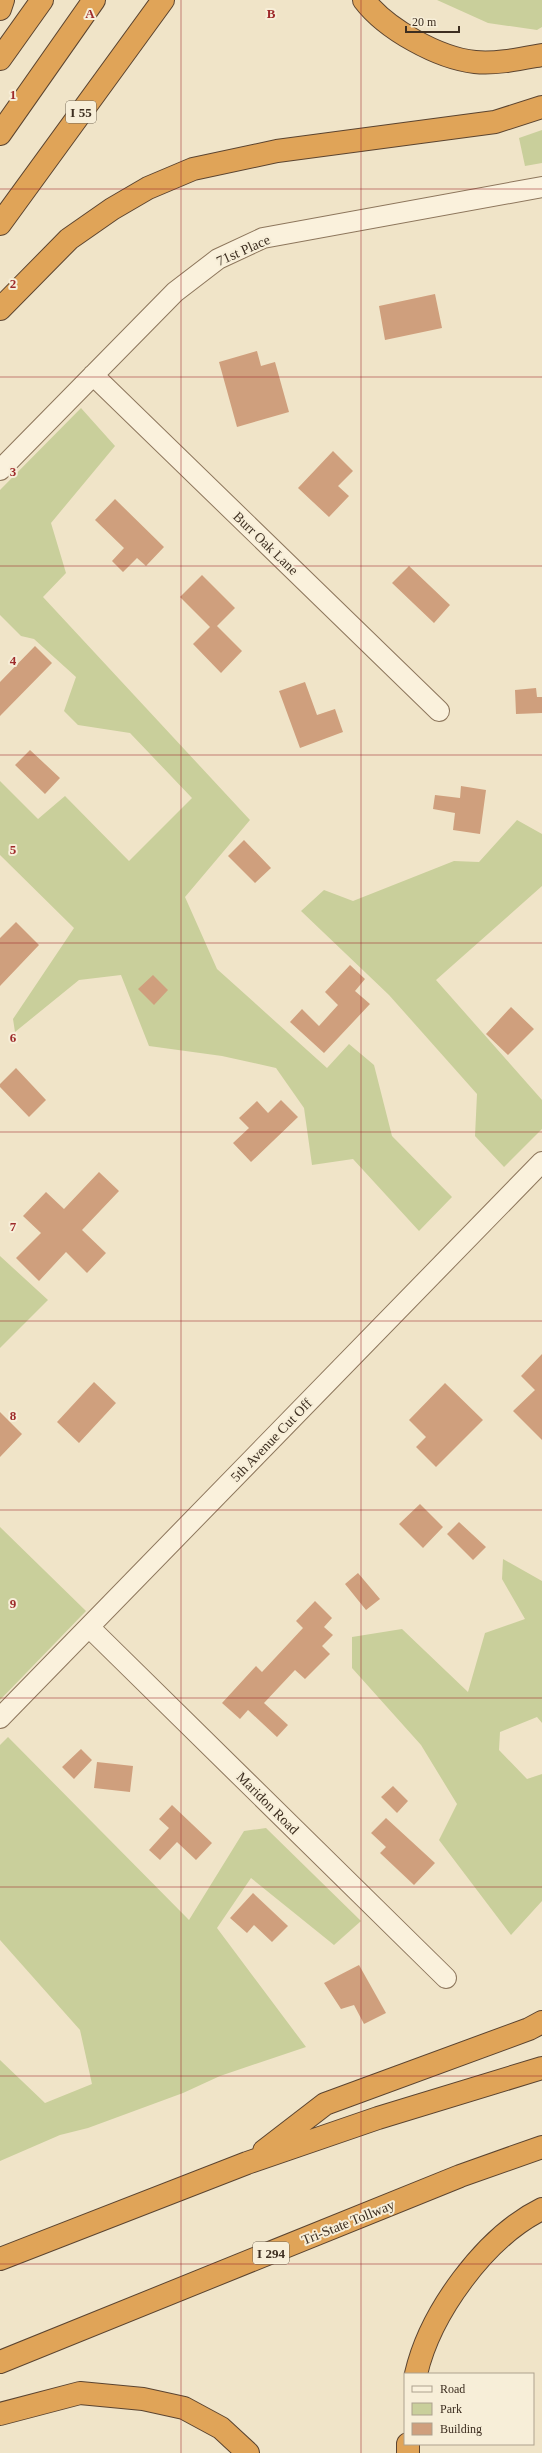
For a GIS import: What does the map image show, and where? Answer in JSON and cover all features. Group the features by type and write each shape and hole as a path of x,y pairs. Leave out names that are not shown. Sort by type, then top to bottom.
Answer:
{"highway":[{"path":"0,9 3,0"},
{"path":"0,59 42,0"},
{"path":"0,134 94,0"},
{"name":"I 55","path":"0,224 163,0"},
{"path":"364,0 400,33 438,52 474,62 510,61 542,55"},
{"path":"0,309 70,239 148,188 193,169 276,151 496,122 542,107"},
{"path":"247,2163 325,2104 529,2029 542,2022"},
{"path":"0,2259 247,2163 378,2118 542,2068"},
{"name":"Tri-State Tollway","path":"0,2362 460,2176 542,2147"},
{"path":"416,2373 421,2351 458,2285 496,2242 531,2215 542,2209"},
{"path":"0,2414 80,2392 143,2399 184,2408 221,2428 248,2453"}],"street":[{"name":"71st Place","path":"0,470 175,292 218,259 263,238 542,187"},
{"name":"Burr Oak Lane","path":"93,375 439,711"},
{"name":"5th Avenue Cut Off","path":"0,1718 542,1162"},
{"name":"Maridon Road","path":"89,1627 446,1978"}],"green space":[{"path":"437,0 542,0 542,27 537,30 488,23"},
{"path":"542,130 542,163 525,166 519,138"},
{"path":"81,408 115,446 51,523 66,573 43,597 250,820 185,897 217,969 327,1068 349,1044 374,1065 392,1136 452,1197 419,1231 353,1159 312,1165 304,1108 276,1068 222,1056 149,1046 121,975 79,980 15,1032 13,1019 74,928 0,855 0,781 38,819 65,796 129,861 192,798 130,733 78,725 64,711 76,677 34,639 21,636 0,615 0,490"},
{"path":"517,820 542,834 542,886 436,980 542,1100 542,1129 504,1167 475,1136 477,1094 389,995 301,911 324,890 353,901 454,861 479,862"},
{"path":"0,1256 48,1300 0,1348"},
{"path":"0,1527 86,1611 0,1700"},
{"path":"503,1559 542,1581 542,1723 537,1717 500,1732 499,1750 527,1779 542,1774 542,1901 511,1935 439,1840 457,1804 421,1745 352,1668 352,1637 402,1629 468,1692 485,1633 525,1619 502,1579"},
{"path":"8,1737 189,1920 244,1831 266,1828 361,1921 334,1945 251,1878 217,1928 306,2047 220,2076 183,2093 88,2128 60,2135 0,2161 0,2060 45,2103 92,2084 80,2030 0,1940 0,1745"}],"building":[{"path":"435,294 442,328 385,340 379,306"},
{"path":"257,351 261,366 275,362 289,412 237,427 219,362"},
{"path":"333,451 353,471 338,486 349,496 329,517 298,488"},
{"path":"115,499 164,547 146,566 137,558 123,572 112,561 124,548 95,520"},
{"path":"409,566 450,605 434,623 392,583"},
{"path":"202,575 235,608 217,626 242,651 221,673 193,644 210,627 180,597"},
{"path":"35,646 52,663 0,716 0,682"},
{"path":"305,682 317,715 335,709 343,732 300,748 279,691"},
{"path":"536,688 537,697 542,697 542,713 516,714 515,690"},
{"path":"30,750 60,778 45,794 15,765"},
{"path":"461,786 486,790 480,834 453,830 455,813 433,809 435,795 460,798"},
{"path":"244,840 271,868 255,883 228,856"},
{"path":"16,922 39,945 0,986 0,938"},
{"path":"350,965 365,979 355,991 370,1004 324,1053 290,1022 302,1009 319,1026 338,1005 325,992"},
{"path":"153,975 168,990 154,1005 138,989"},
{"path":"511,1007 534,1029 508,1055 486,1034"},
{"path":"16,1068 46,1100 29,1117 0,1087 0,1084"},
{"path":"281,1100 298,1117 251,1162 233,1143 249,1128 239,1118 257,1101 268,1113"},
{"path":"99,1172 119,1191 82,1230 106,1253 87,1273 66,1252 39,1281 16,1258 41,1233 23,1216 46,1192 64,1209"},
{"path":"542,1354 542,1440 513,1411 535,1390 521,1376"},
{"path":"94,1382 116,1403 79,1443 57,1422"},
{"path":"445,1383 483,1420 436,1467 416,1447 426,1437 409,1420"},
{"path":"0,1412 22,1434 0,1457"},
{"path":"420,1504 443,1527 423,1548 399,1524"},
{"path":"459,1522 486,1547 473,1560 447,1534"},
{"path":"358,1573 380,1599 366,1610 345,1584"},
{"path":"315,1601 332,1618 324,1627 333,1635 322,1646 330,1654 305,1679 295,1670 264,1703 288,1725 277,1737 248,1710 240,1719 222,1703 256,1666 262,1672 303,1628 296,1621"},
{"path":"81,1749 92,1760 74,1779 62,1767"},
{"path":"97,1762 133,1766 130,1792 94,1788"},
{"path":"393,1786 408,1801 397,1813 381,1797"},
{"path":"172,1805 212,1843 196,1860 177,1842 160,1860 149,1850 169,1828 159,1819"},
{"path":"386,1818 435,1863 414,1885 380,1853 386,1847 371,1833"},
{"path":"253,1893 288,1926 272,1942 254,1925 247,1933 230,1918"},
{"path":"359,1965 386,2013 364,2024 354,2005 341,2009 324,1983"}]}
